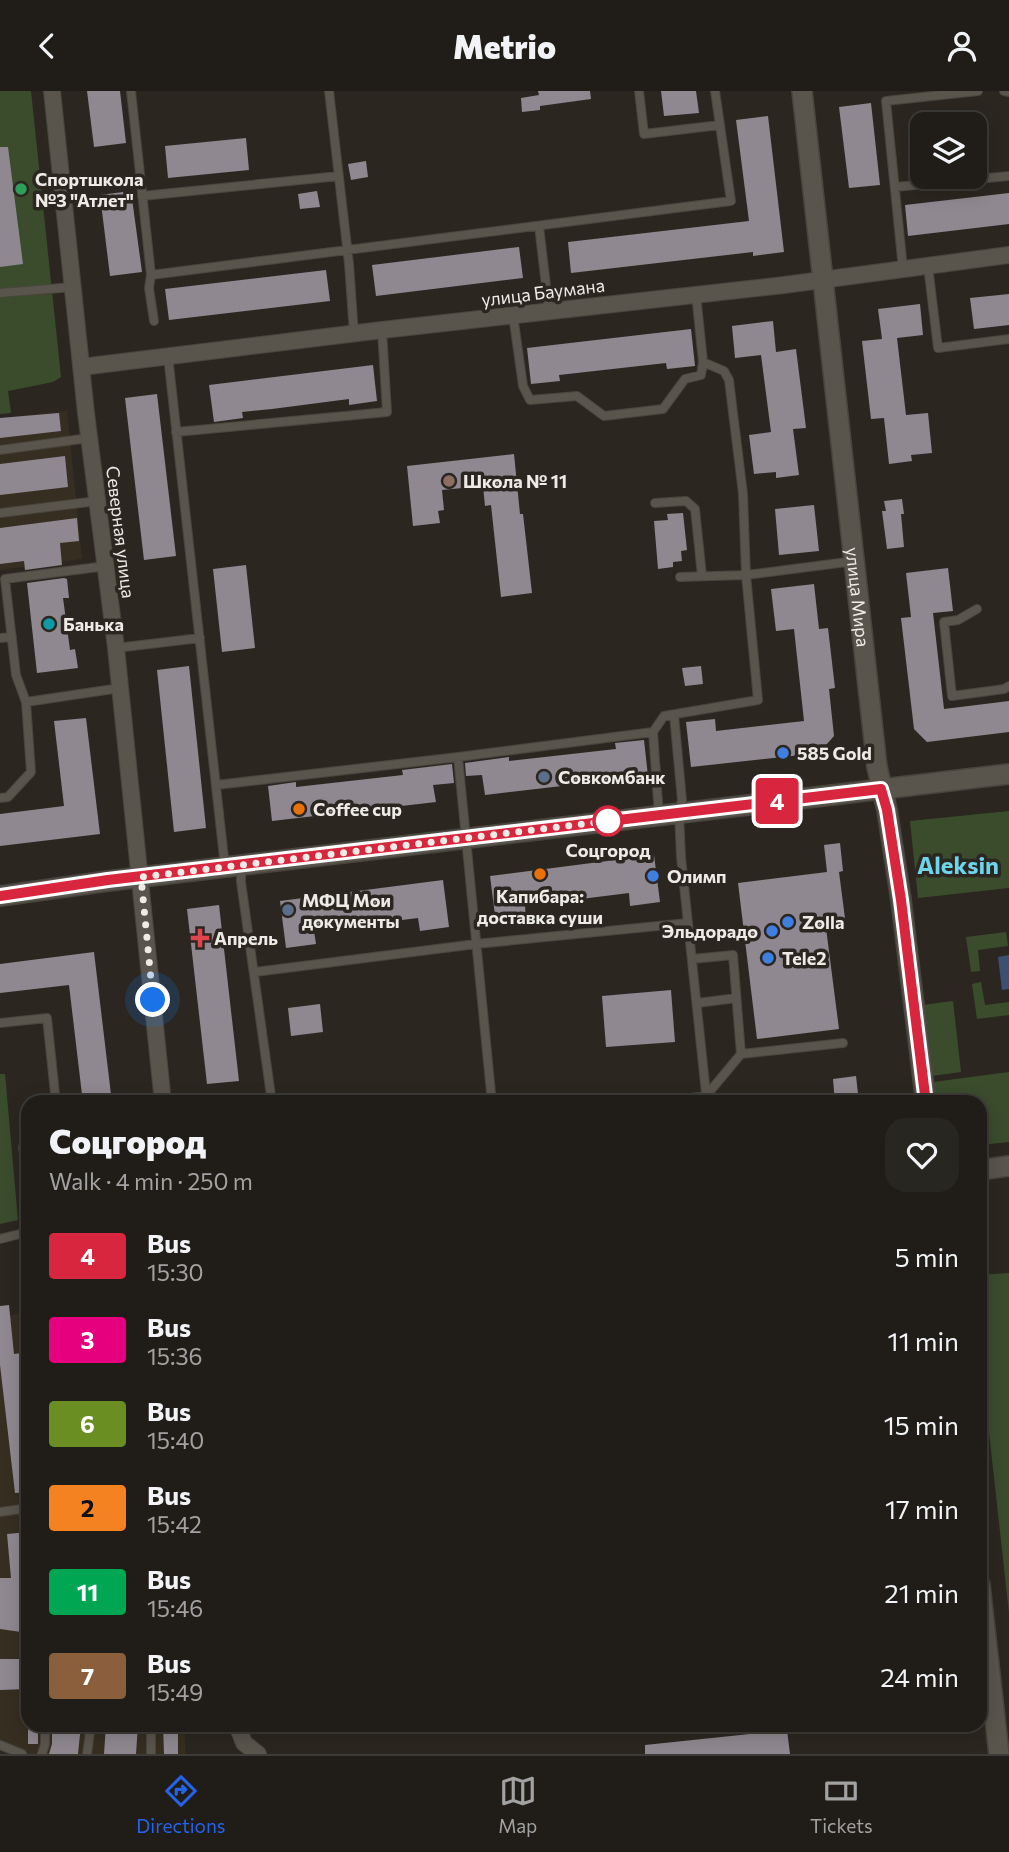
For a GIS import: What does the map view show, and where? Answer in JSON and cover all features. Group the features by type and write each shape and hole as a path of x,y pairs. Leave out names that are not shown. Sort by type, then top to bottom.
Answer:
{"street":[{"name":"Северная улица","path":"52,91 89,438 116,648 162,1095"},
{"name":"улица Мира","path":"802,91 881,789 887,810 901,900 925,1095"},
{"name":"улица Баумана","path":"81,367 1009,255"},
{"path":"0,896 1009,774"},
{"path":"987,1169 1009,1166"},
{"path":"987,1647 999,1754"},
{"path":"240,1732 244,1744 257,1754"}],"lane":[{"path":"131,91 154,321"},
{"path":"329,91 354,334"},
{"path":"639,91 644,134 720,125"},
{"path":"151,275 731,201 715,91"},
{"path":"903,269 886,101 978,91"},
{"path":"1004,91 1009,92"},
{"path":"142,196 338,176"},
{"path":"895,187 1009,176"},
{"path":"539,226 549,311"},
{"path":"928,266 938,348 1009,339"},
{"path":"0,293 72,287"},
{"path":"513,315 523,386 530,400 578,396 604,416 663,409 685,379 701,375 703,362 696,294"},
{"path":"176,432 387,412 382,330"},
{"path":"168,356 216,785 233,866 241,882 271,1095"},
{"path":"703,362 724,370 729,380 743,494 746,575 758,700 664,716 653,732 688,923 707,1095"},
{"path":"0,450 89,438"},
{"path":"0,513 97,501"},
{"path":"655,503 685,501 695,509 702,576"},
{"path":"680,577 746,575 855,561"},
{"path":"0,798 8,797 31,772 26,702 16,675 5,579 106,566"},
{"path":"977,609 958,620 944,622 952,696 1009,686"},
{"path":"0,638 12,637"},
{"path":"116,648 201,638"},
{"path":"26,702 120,688"},
{"path":"669,814 682,800 674,715"},
{"path":"216,785 653,732"},
{"path":"458,757 491,1095"},
{"path":"255,972 476,944 688,923"},
{"path":"692,959 733,955 741,1054 710,1095"},
{"path":"698,1003 736,998"},
{"path":"0,1023 47,1018 55,1095"},
{"path":"741,1054 843,1043"},
{"path":"0,1239 21,1234"},
{"path":"0,1512 21,1509"},
{"path":"42,1754 45,1732"},
{"path":"87,1754 90,1732"},
{"path":"151,1732 151,1754"},
{"path":"0,1745 22,1754"}],"shaded area":[{"path":"67,411 82,559 0,570 0,418"},
{"path":"21,1313 21,1732 185,1732 185,1754 10,1754 0,1748 0,1317"}],"green space":[{"name":"Спортшкола №3 \"Атлет\"","path":"0,91 31,91 61,377 53,382 8,391 11,413 0,414"},
{"path":"1009,811 1009,888 918,898 910,821"},
{"path":"1006,932 1008,946 978,950 980,971 971,972 966,937"},
{"path":"981,982 985,1005 1009,1002 1009,1015 977,1019 972,984"},
{"path":"953,1001 961,1072 931,1076 923,1005"},
{"path":"1009,1072 1009,1142 987,1144 987,1095 935,1095 933,1082"},
{"path":"0,1074 5,1074 18,1220 0,1224"},
{"path":"1009,1273 1009,1613 987,1414 987,1275"}],"water":[{"path":"1009,955 1009,989 1002,990 998,957"}],"building":[{"path":"87,91 120,91 126,143 94,147"},
{"path":"538,91 590,91 591,99 540,106 540,110 522,112 521,98 539,95"},
{"path":"661,91 696,91 699,113 664,116"},
{"path":"871,103 880,185 849,188 839,107"},
{"path":"768,116 784,252 753,256 753,252 571,273 568,242 749,221 736,120"},
{"path":"246,138 249,170 168,178 165,146"},
{"path":"0,147 8,147 23,264 0,267"},
{"path":"366,161 368,177 351,180 348,164"},
{"path":"131,191 142,272 110,276 100,195"},
{"path":"317,191 320,207 300,209 298,194"},
{"path":"1009,193 1009,224 908,236 905,205"},
{"path":"519,247 523,278 376,296 372,265"},
{"path":"326,270 330,301 169,320 165,289"},
{"path":"1009,294 1009,325 974,329 970,298"},
{"path":"920,304 923,335 897,338 906,415 928,413 932,453 911,455 912,461 889,464 884,418 871,419 862,341 882,339 878,309"},
{"path":"773,321 776,352 796,349 806,428 793,429 799,475 776,478 776,472 754,474 749,435 771,432 761,355 735,358 732,326"},
{"path":"691,329 695,366 667,369 666,363 559,375 560,381 531,384 527,348"},
{"path":"373,365 377,401 349,405 349,399 242,412 243,418 214,422 209,385"},
{"path":"157,394 176,556 144,560 125,398"},
{"path":"59,413 61,431 0,438 0,418"},
{"path":"514,454 532,593 501,597 491,505 485,506 483,486 442,490 444,510 438,511 440,523 413,526 407,466"},
{"path":"65,456 68,487 0,495 0,464"},
{"path":"902,499 904,547 887,549 882,511 886,511 884,501"},
{"path":"814,505 819,551 779,555 775,509"},
{"path":"683,513 687,550 681,551 682,561 673,562 673,567 658,569 654,521 668,520 667,514"},
{"path":"77,518 79,541 60,543 62,565 25,570 24,561 0,564 0,528"},
{"path":"246,565 255,648 222,652 213,569"},
{"path":"948,568 953,611 933,613 944,709 1009,701 1009,732 927,742 914,729 901,618 911,617 906,573"},
{"name":"Банька","path":"67,579 69,598 63,598 70,650 75,649 78,668 37,673 27,583"},
{"path":"814,584 819,629 828,628 835,688 829,689 834,736 819,753 691,767 686,722 715,719 716,731 804,721 794,629 776,631 771,589"},
{"path":"189,666 206,828 174,832 157,670"},
{"path":"701,666 703,684 685,686 682,668"},
{"path":"86,718 100,834 0,846 0,814 64,806 54,721"},
{"path":"644,740 648,776 485,795 482,775 466,776 465,763 616,749 615,743"},
{"path":"452,764 454,783 433,785 436,802 272,821 268,786 296,782 296,787 403,775 402,770"},
{"path":"840,843 843,871 839,872 846,926 826,928 839,1029 757,1039 738,883 827,872 824,845"},
{"path":"654,855 660,902 630,906 629,893 525,906 526,919 496,923 490,876"},
{"path":"443,880 449,927 420,931 418,918 314,931 316,944 286,948 280,901"},
{"path":"219,905 239,1081 207,1084 187,909"},
{"path":"94,952 111,1095 82,1095 69,985 0,993 0,964"},
{"path":"671,990 675,1042 606,1047 602,996"},
{"path":"320,1004 323,1032 291,1036 288,1008"},
{"path":"856,1076 858,1095 834,1095 833,1079"},
{"path":"9,1305 14,1354 21,1353 21,1493 15,1493 0,1365 0,1306"},
{"path":"21,1533 21,1632 0,1629 0,1578 11,1578 7,1534"},
{"path":"0,1659 21,1659 21,1689 0,1690"},
{"path":"28,1732 38,1732 38,1744 28,1744"},
{"path":"52,1732 80,1732 78,1754 49,1754"},
{"path":"106,1732 138,1732 136,1754 104,1754"},
{"path":"163,1732 178,1732 178,1754 164,1754"},
{"path":"787,1732 790,1754 645,1754 645,1745"}],"bus line":[{"name":"4","path":"0,896 108,880 881,789 887,810 901,900 925,1095"}],"place":[{"name":"Спортшкола №3 \"Атлет\"","path":"21,189"},
{"name":"Школа № 11","path":"449,481"},
{"name":"Банька","path":"49,624"},
{"name":"585 Gold","path":"783,753"},
{"name":"Совкомбанк","path":"544,777"},
{"name":"Coffee cup","path":"299,809"},
{"name":"Соцгород","path":"608,821"},
{"name":"Капибара: доставка суши","path":"540,874"},
{"name":"Олимп","path":"653,876"},
{"name":"МФЦ Мои документы","path":"288,910"},
{"name":"Zolla","path":"788,922"},
{"name":"Эльдорадо","path":"772,931"},
{"name":"Апрель","path":"200,938"},
{"name":"Tele2","path":"768,958"}],"district":[{"name":"Aleksin","path":"958,864"}],"route":[{"path":"153,1000 141,877 608,821"}]}
